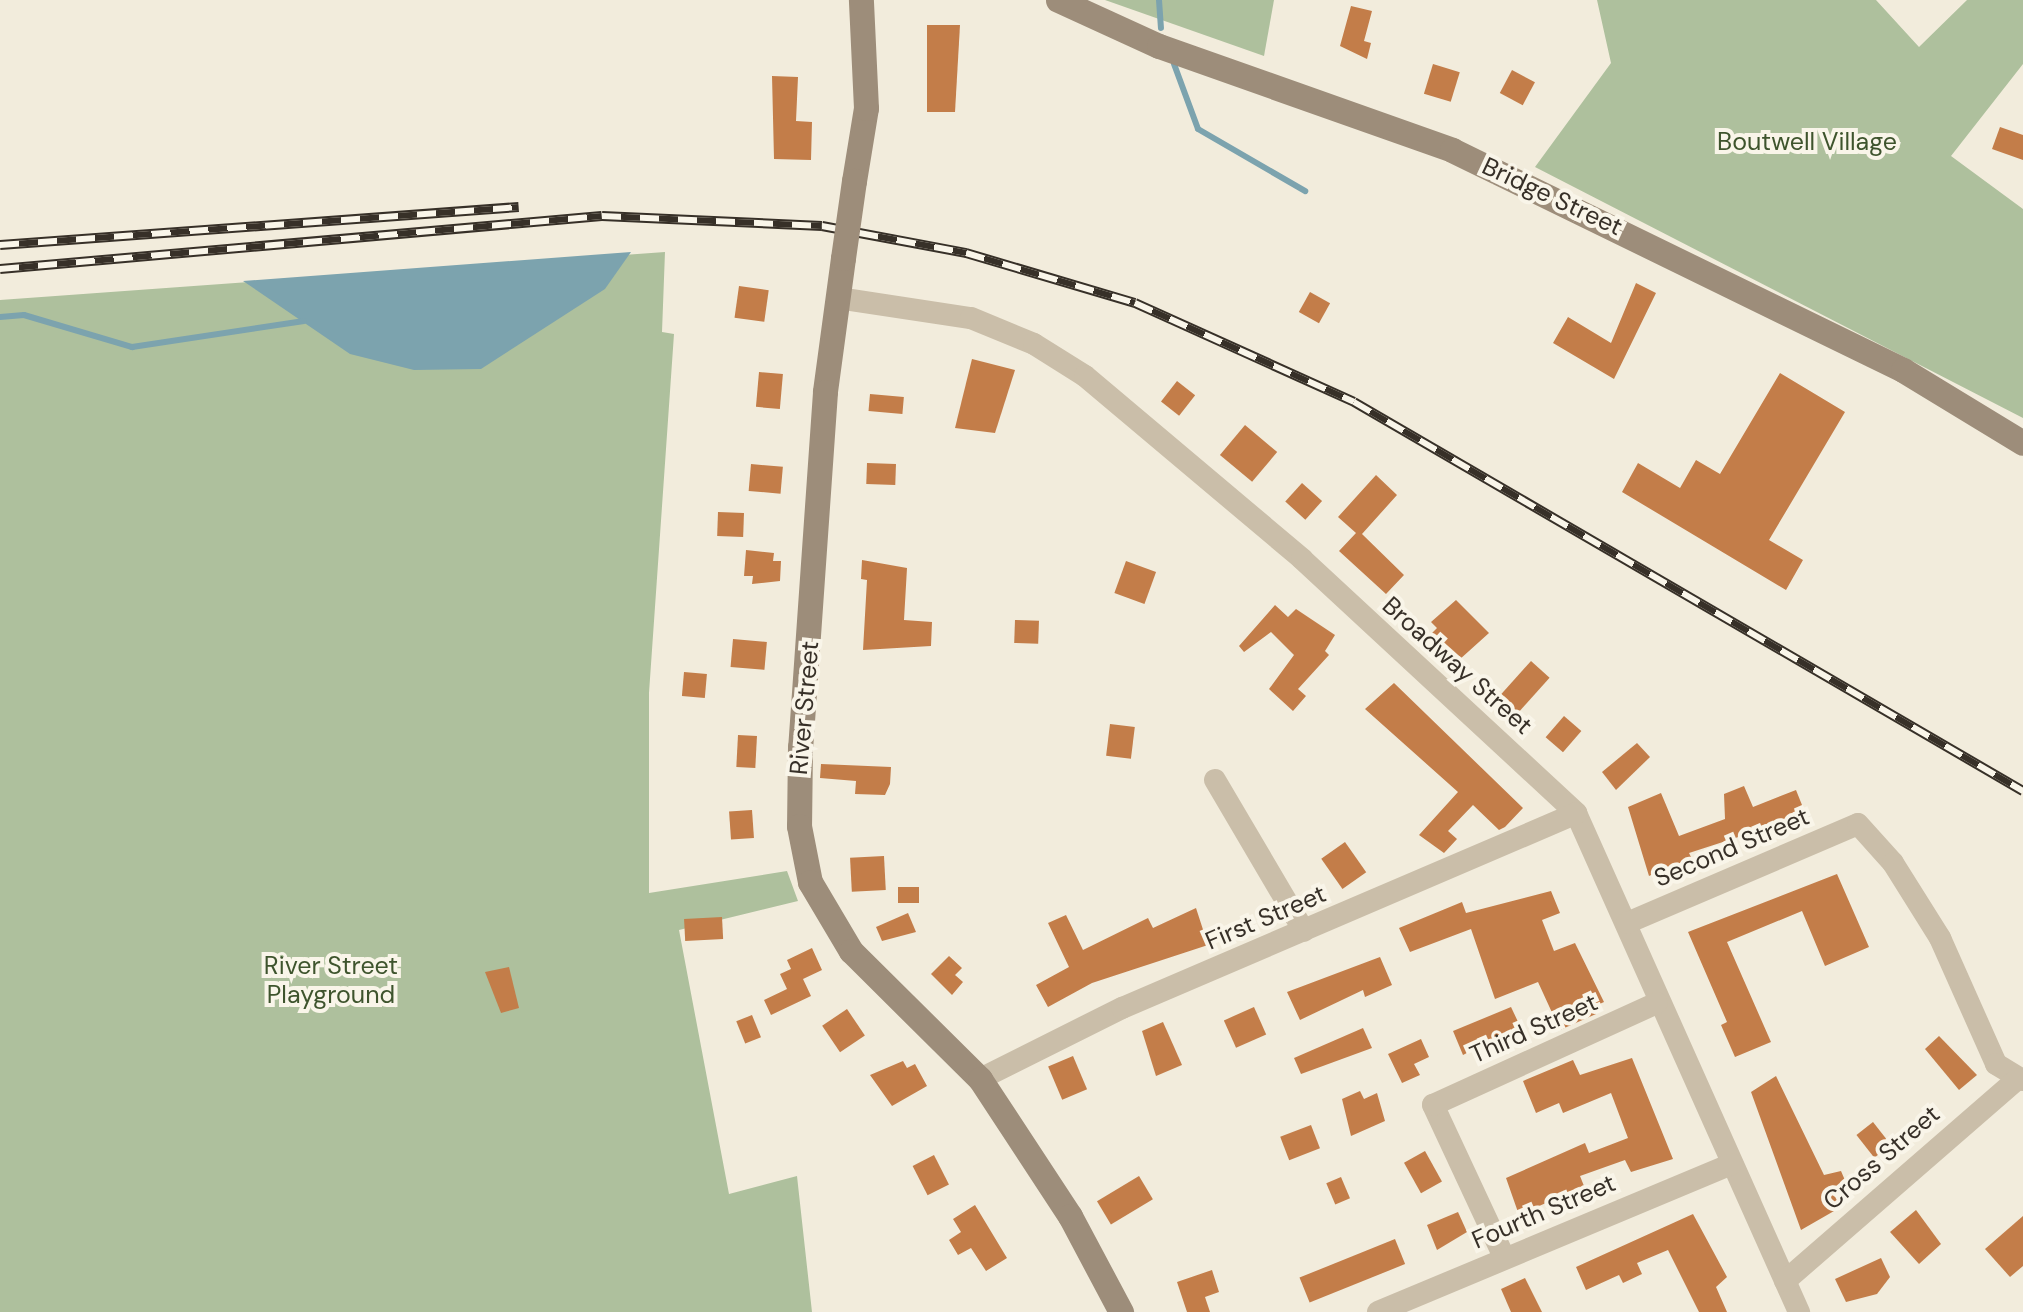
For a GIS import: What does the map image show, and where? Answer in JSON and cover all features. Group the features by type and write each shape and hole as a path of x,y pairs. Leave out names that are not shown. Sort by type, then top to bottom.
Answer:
{"main road":[{"name":"River Street","path":"862,0 866,108 825,392 800,748 801,842 815,900 851,951 980,1079 1070,1216 1121,1312"},
{"name":"Bridge Street","path":"1058,0 1159,46 1452,150 1903,370 2023,443"}],"street":[{"name":"Broadway Street","path":"838,298 972,318 1024,339 1085,376 1302,559 1576,813 1627,922 1658,1003 1800,1312"},
{"path":"1215,780 1304,932"},
{"name":"First Street","path":"980,1079 1122,1008 1576,813"},
{"name":"Second Street","path":"1627,922 1858,824 1892,863 1940,938 1996,1064 2020,1080"},
{"name":"Third Street","path":"1504,1257 1433,1105 1658,1003"},
{"name":"Cross Street","path":"1785,1281 2020,1080"},
{"name":"Fourth Street","path":"1378,1312 1731,1164"}],"green space":[{"path":"1105,0 1274,0 1264,56"},
{"name":"Boutwell Village","path":"1597,0 1876,0 1919,47 1967,0 2023,0 2023,64 1951,156 2023,209 2023,418 1535,167 1611,63"},
{"name":"River Street Playground","path":"665,252 662,332 674,334 649,693 649,893 787,871 798,901 679,930 729,1194 797,1176 812,1312 0,1312 0,300"}],"water":[{"path":"631,252 605,289 481,369 414,370 350,354 243,281"}],"building":[{"path":"1351,6 1372,11 1364,41 1371,43 1367,59 1340,46"},
{"path":"927,25 960,25 955,112 927,112"},
{"path":"1433,64 1460,72 1451,102 1424,94"},
{"path":"1512,70 1535,82 1523,105 1500,93"},
{"path":"772,76 798,77 796,121 812,122 811,160 774,159"},
{"path":"2000,127 2023,135 2023,160 1992,149"},
{"path":"1636,283 1656,293 1614,379 1553,343 1568,317 1611,343"},
{"path":"739,286 769,290 764,322 735,318"},
{"path":"1310,292 1330,303 1319,323 1299,312"},
{"path":"972,359 1015,370 995,433 955,428"},
{"path":"759,372 783,374 780,409 756,407"},
{"path":"1780,373 1845,412 1769,540 1803,560 1786,590 1622,492 1638,463 1680,488 1696,460 1720,474"},
{"path":"1177,381 1195,395 1179,416 1161,401"},
{"path":"870,394 904,397 902,414 869,411"},
{"path":"1245,425 1277,452 1252,482 1220,455"},
{"path":"867,463 896,464 895,485 866,484"},
{"path":"751,464 783,467 781,494 749,491"},
{"path":"1376,475 1397,495 1362,534 1404,575 1386,594 1339,551 1356,533 1338,517"},
{"path":"1302,483 1322,501 1305,520 1285,502"},
{"path":"718,512 744,513 743,537 717,536"},
{"path":"746,550 774,553 773,561 781,561 780,581 752,584 753,576 744,576"},
{"path":"862,560 907,568 904,620 932,622 931,646 863,650 867,580 861,579"},
{"path":"1126,561 1156,572 1144,604 1114,593"},
{"path":"1456,600 1489,633 1459,660 1432,633 1437,628 1431,622"},
{"path":"1275,605 1288,617 1296,609 1335,635 1325,651 1329,655 1298,689 1306,696 1293,711 1269,689 1294,655 1271,632 1244,652 1239,646"},
{"path":"1015,620 1039,621 1038,644 1014,643"},
{"path":"733,639 767,642 764,670 731,667"},
{"path":"1531,661 1550,678 1518,713 1500,696"},
{"path":"684,672 707,674 705,698 682,696"},
{"path":"1394,683 1523,808 1505,827 1499,830 1473,805 1448,831 1457,839 1444,853 1419,835 1458,792 1365,709"},
{"path":"1564,716 1581,731 1563,752 1546,737"},
{"path":"1110,724 1135,727 1131,759 1106,756"},
{"path":"738,735 757,736 755,768 736,767"},
{"path":"1637,743 1650,757 1616,790 1602,772"},
{"path":"821,764 891,767 890,784 885,795 855,794 856,781 820,778"},
{"path":"1744,786 1753,807 1796,790 1806,815 1689,853 1695,865 1664,878 1660,871 1649,876 1628,807 1661,793 1679,836 1725,819 1724,794"},
{"path":"752,810 754,838 731,840 729,812"},
{"path":"1345,842 1366,872 1342,889 1321,859"},
{"path":"884,856 886,890 852,892 850,858"},
{"path":"1837,874 1869,947 1825,966 1802,911 1727,942 1771,1042 1735,1057 1721,1025 1727,1022 1688,932"},
{"path":"898,887 919,887 919,903 898,903"},
{"path":"1551,891 1560,913 1542,920 1554,951 1575,943 1604,1002 1593,1007 1596,1014 1560,1030 1538,982 1495,999 1471,929 1410,952 1399,928 1462,902 1466,913"},
{"path":"1196,908 1208,945 1092,983 1048,1007 1036,985 1069,967 1048,923 1066,915 1083,950 1148,918 1153,928"},
{"path":"908,913 916,932 882,941 876,927"},
{"path":"722,917 723,939 685,941 684,919"},
{"path":"812,948 822,970 803,979 811,996 771,1015 764,1000 787,989 780,974 791,969 787,960"},
{"path":"949,956 962,968 955,975 963,982 952,995 931,974"},
{"path":"1380,957 1392,985 1365,997 1363,990 1300,1020 1287,992"},
{"path":"509,967 519,1008 501,1013 485,972"},
{"path":"1254,1007 1266,1034 1236,1048 1224,1020"},
{"path":"1511,1007 1520,1026 1463,1055 1453,1031"},
{"path":"847,1009 865,1036 840,1052 822,1026"},
{"path":"752,1015 761,1037 745,1044 736,1021"},
{"path":"1163,1022 1182,1065 1156,1076 1142,1031"},
{"path":"1363,1028 1372,1048 1301,1074 1294,1058"},
{"path":"1939,1036 1977,1075 1959,1090 1925,1049"},
{"path":"1421,1039 1429,1057 1414,1064 1420,1075 1402,1083 1388,1054"},
{"path":"1073,1056 1087,1089 1062,1100 1048,1067"},
{"path":"1632,1058 1673,1159 1631,1172 1625,1160 1580,1176 1584,1186 1519,1215 1506,1178 1585,1143 1589,1153 1628,1138 1611,1093 1563,1113 1559,1103 1536,1113 1523,1081 1573,1060 1580,1075"},
{"path":"903,1061 907,1068 915,1064 927,1086 892,1106 870,1075"},
{"path":"1776,1076 1824,1175 1841,1171 1850,1192 1841,1207 1801,1230 1751,1092"},
{"path":"1360,1091 1364,1099 1377,1093 1385,1121 1351,1136 1342,1099"},
{"path":"1873,1122 1891,1145 1874,1158 1856,1135"},
{"path":"1311,1125 1320,1148 1289,1160 1280,1137"},
{"path":"1425,1151 1442,1182 1421,1193 1404,1163"},
{"path":"934,1155 949,1184 928,1195 913,1166"},
{"path":"1139,1176 1153,1199 1111,1224 1097,1201"},
{"path":"1341,1177 1350,1198 1335,1204 1326,1183"},
{"path":"975,1205 1007,1258 986,1271 971,1248 958,1255 949,1240 961,1232 953,1219"},
{"path":"1916,1210 1941,1244 1919,1264 1890,1232"},
{"path":"1458,1212 1467,1232 1437,1250 1427,1225"},
{"path":"1693,1214 1727,1277 1716,1287 1727,1312 1699,1312 1668,1250 1637,1263 1642,1274 1623,1283 1619,1275 1586,1290 1576,1267"},
{"path":"2023,1216 2023,1266 2010,1277 1985,1249"},
{"path":"1395,1239 1405,1264 1310,1303 1300,1278"},
{"path":"1881,1258 1890,1277 1877,1294 1846,1302 1835,1279"},
{"path":"1212,1270 1219,1292 1205,1297 1210,1312 1187,1312 1177,1282"},
{"path":"1525,1278 1542,1312 1511,1312 1501,1289"}],"waterway":[{"path":"1159,0 1161,28"},
{"path":"1174,64 1198,129 1305,191"},
{"path":"0,317 24,315 132,347 304,321"}],"railway":[{"path":"0,245 519,207"},
{"path":"0,269 602,216 822,226 966,253 1135,303 1354,402 2023,791"}]}
